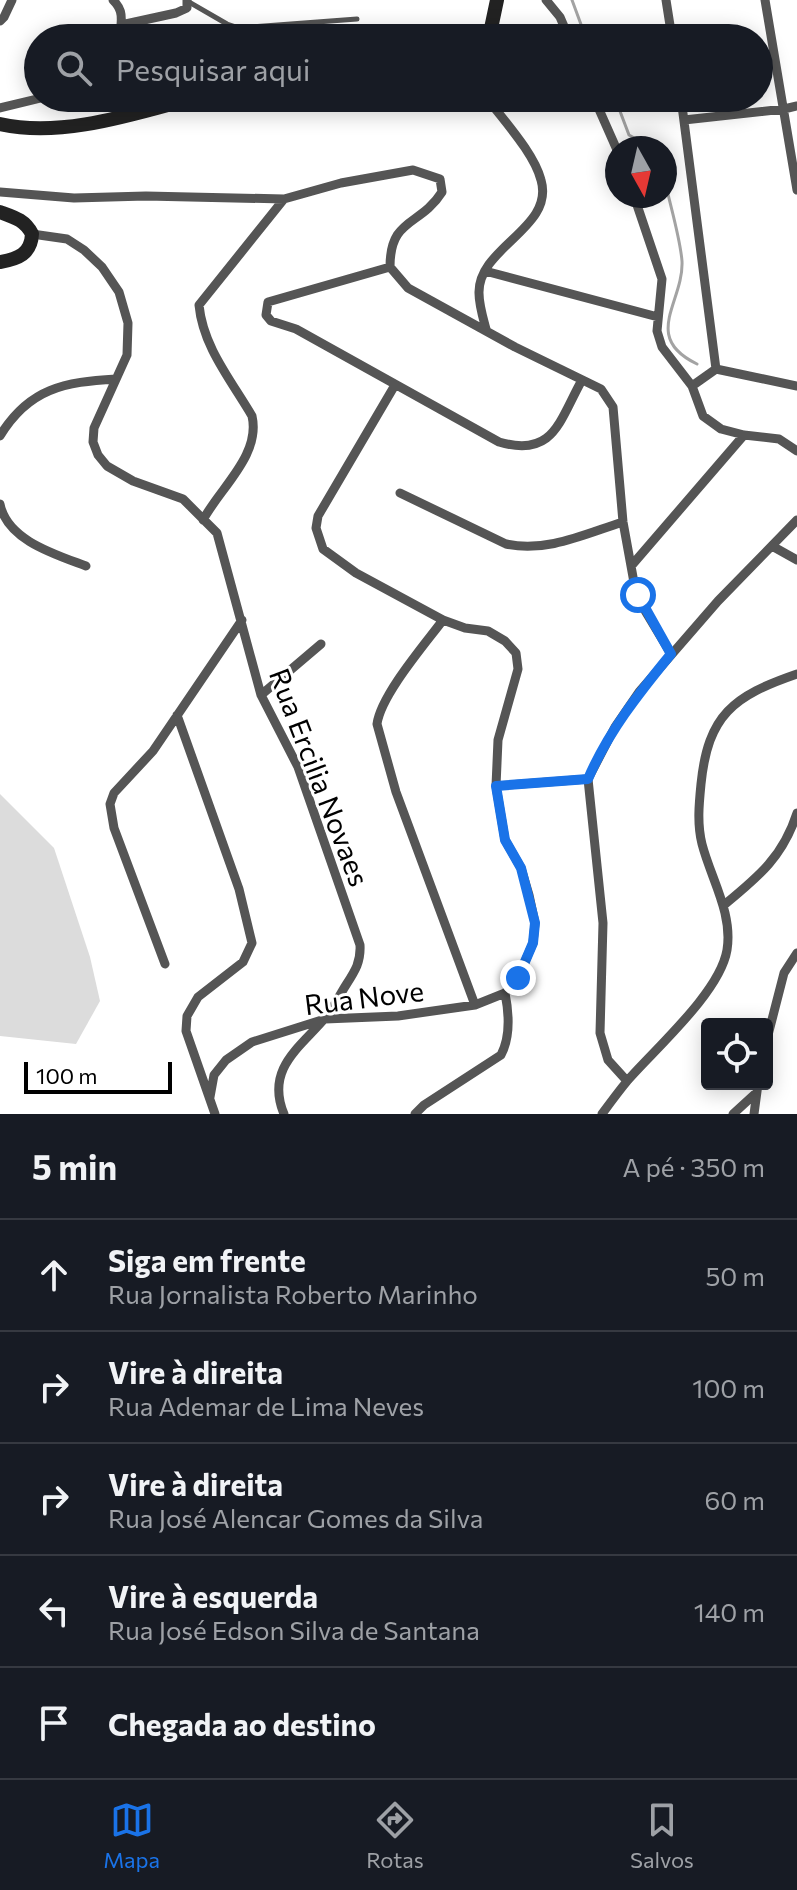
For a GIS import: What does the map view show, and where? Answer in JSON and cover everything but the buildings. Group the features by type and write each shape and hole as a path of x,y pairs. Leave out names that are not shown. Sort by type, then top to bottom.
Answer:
{"main road":[{"path":"492,24 497,0"},
{"path":"0,124 47,128 134,112"},
{"path":"0,212 17,218 32,234 25,253 0,262"}],"street":[{"path":"0,21 12,0"},
{"path":"113,0 120,7 121,24"},
{"path":"546,0 563,24"},
{"path":"666,0 670,24"},
{"path":"765,0 769,24"},
{"path":"126,24 176,13 187,8 187,1"},
{"path":"773,46 797,190"},
{"path":"0,108 24,102"},
{"path":"773,110 797,106"},
{"path":"486,329 478,293 485,271 538,212 543,188 531,159 497,112"},
{"path":"600,112 611,136"},
{"path":"683,112 716,369"},
{"path":"684,120 757,112"},
{"path":"0,192 74,198 284,199 341,183 413,170 440,179 442,192 434,206 394,237 390,248 390,267 408,288 601,389 613,407 623,522 638,595 671,654"},
{"path":"203,520 249,450 254,427 252,416 208,342 199,305 284,199"},
{"path":"638,208 662,279 657,331 662,347 692,386 703,416 721,429 779,439 797,451"},
{"name":"Rua Ercilia Novaes","path":"32,234 67,239 84,250 102,267 119,292 128,323 127,355 94,428 93,442 107,466 133,481 183,499 217,533 261,695 298,767 360,945 361,960 325,1019 289,1055 283,1068 280,1097 284,1114"},
{"path":"390,267 268,302 265,311 271,321 296,329 499,442 518,448 542,443 552,435 582,380"},
{"path":"485,271 658,317"},
{"path":"692,386 716,369 797,386"},
{"path":"0,436 22,408 51,388 78,381 116,379"},
{"path":"395,385 318,516 316,528 323,549 356,573 443,620 465,628 488,631 505,641 516,653 518,669 498,740 496,786 505,840 521,868 535,923 533,943 526,961 518,978 505,993 509,1015 501,1055 415,1114"},
{"path":"632,565 744,435"},
{"path":"400,493 506,544 524,548 551,546 623,522"},
{"path":"0,504 3,519 15,531 37,545 86,566"},
{"path":"627,1081 608,1060 600,1033 603,923 588,779 615,727 639,692 797,520"},
{"path":"772,546 797,560"},
{"path":"165,964 114,828 110,804 114,793 153,751 242,620"},
{"path":"443,620 388,696 378,714 377,724 396,792 475,1005"},
{"path":"261,695 321,644"},
{"path":"602,1114 712,984 727,952 728,929 724,905 702,844 698,821 704,753 716,723 764,686 797,674"},
{"path":"177,715 239,889 252,943 243,962 198,997 187,1016 186,1031 215,1114"},
{"path":"496,786 588,779"},
{"path":"724,905 782,850 797,813"},
{"path":"772,1018 784,973 797,953"},
{"name":"Rua Nove","path":"210,1097 214,1075 226,1060 252,1042 325,1019 398,1016 475,1005 505,993"},
{"path":"733,1114 756,1090"},
{"path":"754,1114 757,1090"}],"lane":[{"path":"187,1 227,24"},
{"path":"291,24 357,19"}],"shaded area":[{"path":"0,794 54,848 90,957 100,1001 76,1044 0,1036"}],"waterway":[{"path":"572,0 581,24"},
{"path":"620,112 631,136"},
{"path":"671,208 682,261 668,330 671,342 680,354 697,364"}],"route":[{"path":"518,978 533,943 535,923 521,868 505,840 496,786 588,779 615,727 671,654 638,595"}]}
